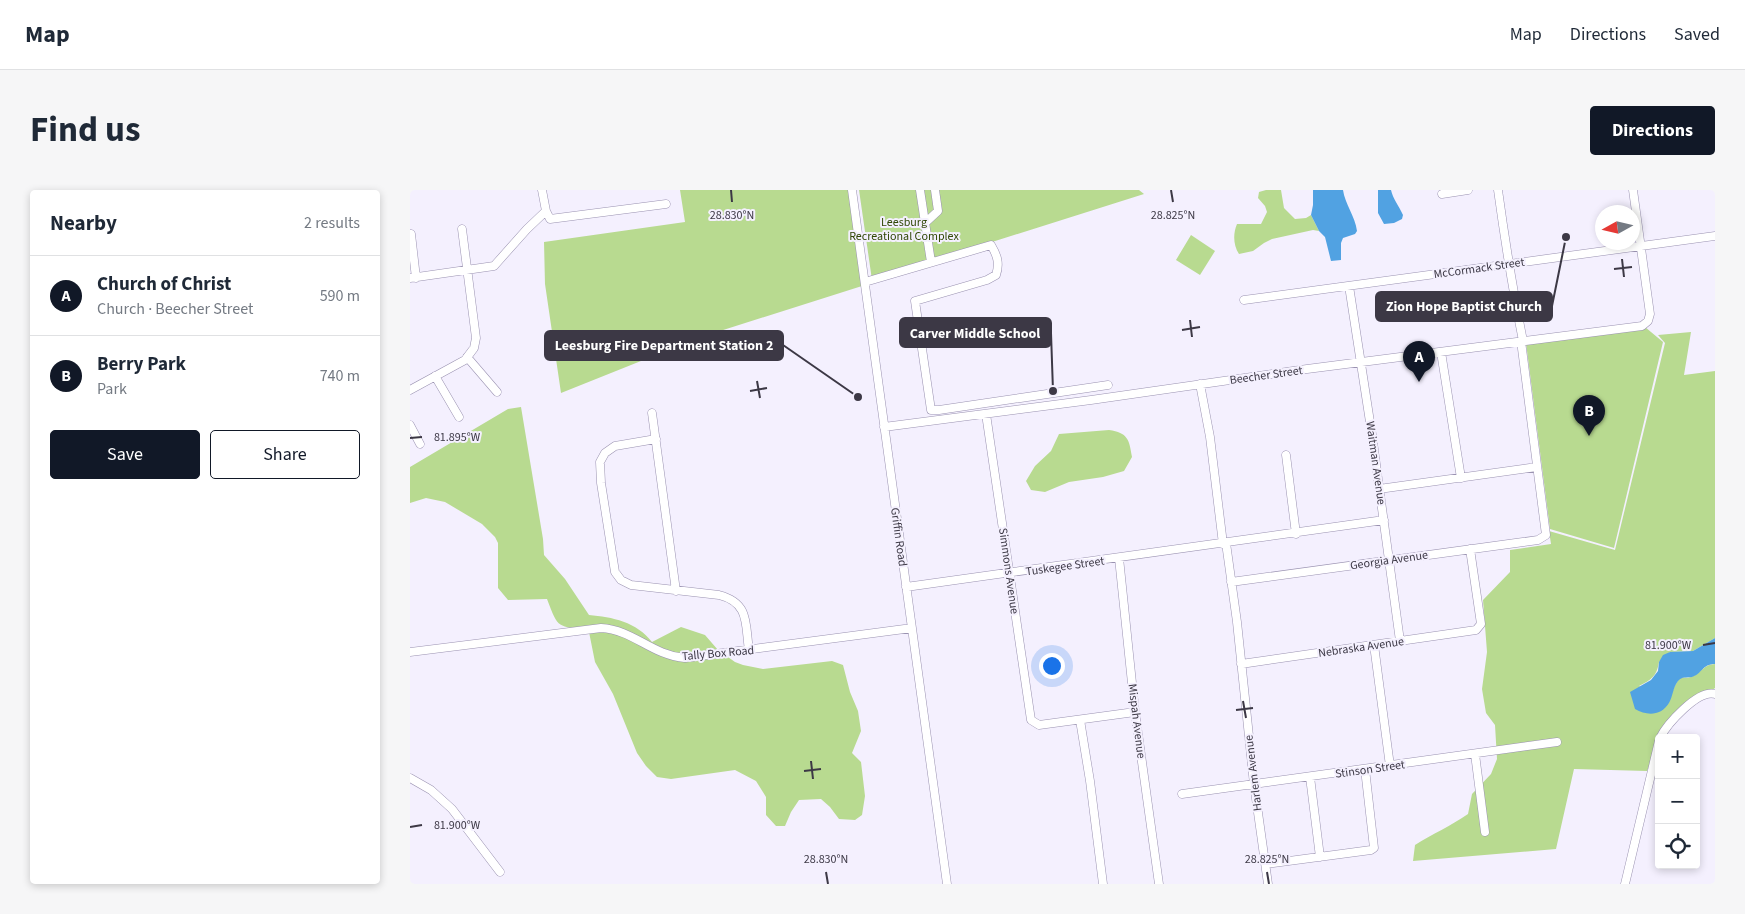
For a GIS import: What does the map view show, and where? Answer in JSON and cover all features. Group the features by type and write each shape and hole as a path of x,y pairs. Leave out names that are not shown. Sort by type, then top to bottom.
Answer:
{"street":[{"path":"542,190 549,218 555,219 666,204"},
{"name":"Griffin Road","path":"852,190 947,884"},
{"path":"920,190 931,262"},
{"path":"925,223 938,211 935,190"},
{"path":"1442,194 1468,190"},
{"path":"1379,489 1537,467 1522,341 1498,190"},
{"path":"1633,190 1635,205"},
{"path":"411,234 413,278 467,271 494,266 546,211"},
{"path":"410,390 468,357 474,348 476,338 462,230"},
{"name":"McCormack Street","path":"1640,246 1715,236"},
{"path":"865,282 991,245 996,254 998,267 996,275 987,280 915,301 931,410 1108,385"},
{"name":"Beecher Street","path":"884,427 1361,362 1637,327 1646,323 1650,314 1640,246"},
{"name":"McCormack Street","path":"1244,300 1611,250"},
{"name":"Waitman Avenue","path":"1349,286 1400,641"},
{"path":"1441,352 1461,478"},
{"path":"468,357 497,392"},
{"path":"435,376 458,416"},
{"name":"Harlem Avenue","path":"1200,384 1210,437 1231,582 1254,784 1268,884"},
{"path":"652,413 676,591"},
{"name":"Simmons Avenue","path":"986,414 1030,717 1038,724 1080,720"},
{"path":"410,425 420,444"},
{"path":"656,439 621,444 604,453 600,462 601,483 613,566 618,577 631,585 719,596 738,603 744,617 749,650"},
{"path":"1286,455 1296,534"},
{"name":"Georgia Avenue","path":"1231,582 1538,540 1546,535 1537,467"},
{"name":"Tuskegee Street","path":"906,587 1225,544 1384,520"},
{"name":"Nebraska Avenue","path":"1241,664 1474,630 1480,627 1470,549"},
{"name":"Mispah Avenue","path":"1119,558 1136,712 1159,884"},
{"name":"Tally Box Road","path":"410,652 601,628 624,632 651,648 673,657 695,657 912,628"},
{"path":"1374,645 1390,766"},
{"path":"1663,734 1673,720 1695,700 1709,693 1715,694"},
{"path":"1103,884 1080,720 1136,712"},
{"name":"Stinson Street","path":"1182,794 1557,742"},
{"path":"1474,754 1484,832"},
{"path":"1625,884 1655,760"},
{"path":"1266,864 1371,850 1374,848 1365,769"},
{"path":"1310,777 1320,856"},
{"path":"410,778 431,790 452,809 500,872"}],"green space":[{"path":"680,190 849,190 862,286 651,353 651,357 561,393 545,284 544,242 685,222"},
{"name":"Leesburg Recreational Complex","path":"859,190 1139,190 1144,194 872,280"},
{"path":"1281,190 1284,208 1295,219 1306,218 1311,215 1319,231 1313,230 1272,239 1253,251 1239,254 1234,239 1237,224 1261,224 1267,212 1265,206 1258,198 1259,192"},
{"path":"1191,235 1215,251 1200,275 1176,260"},
{"path":"1645,327 1663,342 1614,548 1550,529 1526,343"},
{"path":"1691,332 1684,375 1715,371 1715,638 1693,651 1670,652 1659,662 1653,677 1639,686 1668,704 1674,687 1680,679 1691,677 1705,667 1715,664 1715,688 1686,709 1663,734 1655,734 1655,752 1647,771 1574,769 1556,849 1413,861 1415,845 1468,814 1472,794 1491,774 1497,759 1495,725 1486,713 1482,689 1487,652 1483,600 1510,572 1510,550 1551,544 1549,531 1615,550 1665,343 1658,335"},
{"path":"521,407 544,555 565,579 589,615 615,619 632,625 652,642 681,627 705,635 718,650 735,662 763,669 832,661 843,665 850,692 858,711 861,731 852,753 861,762 865,796 862,815 855,820 839,819 821,799 799,800 785,826 776,826 766,815 766,797 756,781 735,770 671,779 657,777 637,753 613,694 595,662 589,632 560,624 554,617 547,599 508,600 498,588 498,543 495,537 482,524 445,502 426,498 410,503 410,467 508,409"},
{"path":"1109,430 1124,435 1130,446 1132,457 1124,471 1103,477 1069,482 1045,492 1031,490 1026,481 1035,466 1051,451 1059,434"}],"water":[{"path":"1313,190 1343,190 1357,231 1355,234 1343,238 1341,243 1341,260 1331,261 1325,237 1319,231 1311,215"},
{"path":"1378,190 1391,190 1403,215 1402,219 1394,223 1384,224 1378,213"},
{"path":"1715,638 1715,664 1705,667 1695,676 1680,679 1676,683 1669,703 1662,710 1649,714 1635,709 1630,692 1651,680 1658,671 1659,662 1663,655 1670,652 1693,651"}],"place":[{"name":"Zion Hope Baptist Church","path":"1566,237"},
{"name":"Church of Christ","path":"1419,382"},
{"name":"Carver Middle School","path":"1053,391"},
{"name":"Leesburg Fire Department Station 2","path":"858,397"},
{"name":"Berry Park","path":"1589,436"}]}
